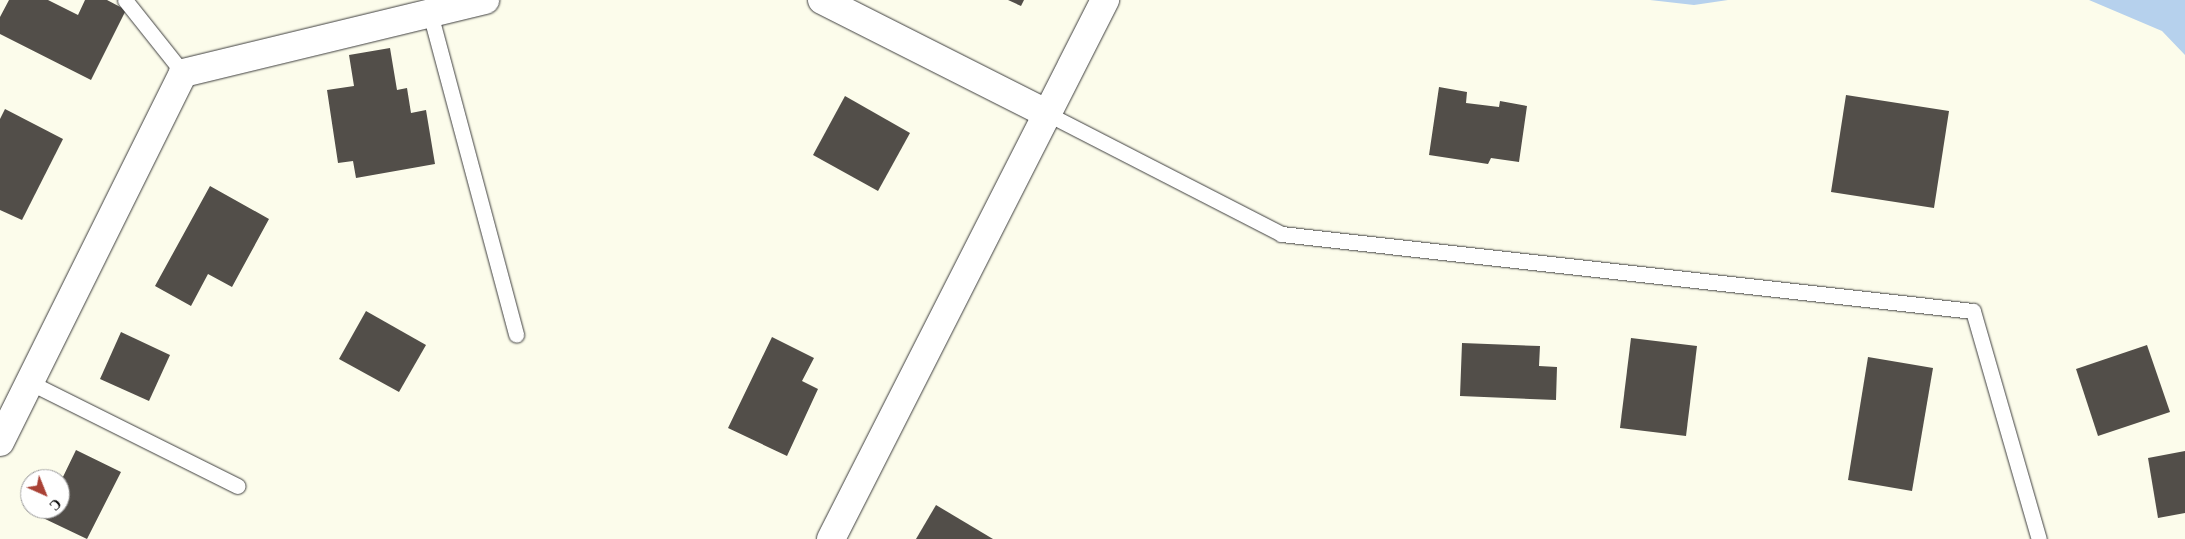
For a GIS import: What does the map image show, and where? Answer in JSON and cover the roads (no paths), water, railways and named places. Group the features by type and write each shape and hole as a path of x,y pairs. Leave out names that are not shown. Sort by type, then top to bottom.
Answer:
{"street":[{"path":"0,442 183,73 485,0"},
{"path":"822,0 1048,114"},
{"path":"831,539 1105,0"}],"lane":[{"path":"125,0 183,73"},
{"path":"430,14 516,334"},
{"path":"1048,114 1282,234 1973,312 2039,539"},
{"path":"29,382 238,486"}],"water":[{"path":"1650,0 1728,0 1694,5"},
{"path":"2089,0 2185,0 2185,55 2162,31"}]}
